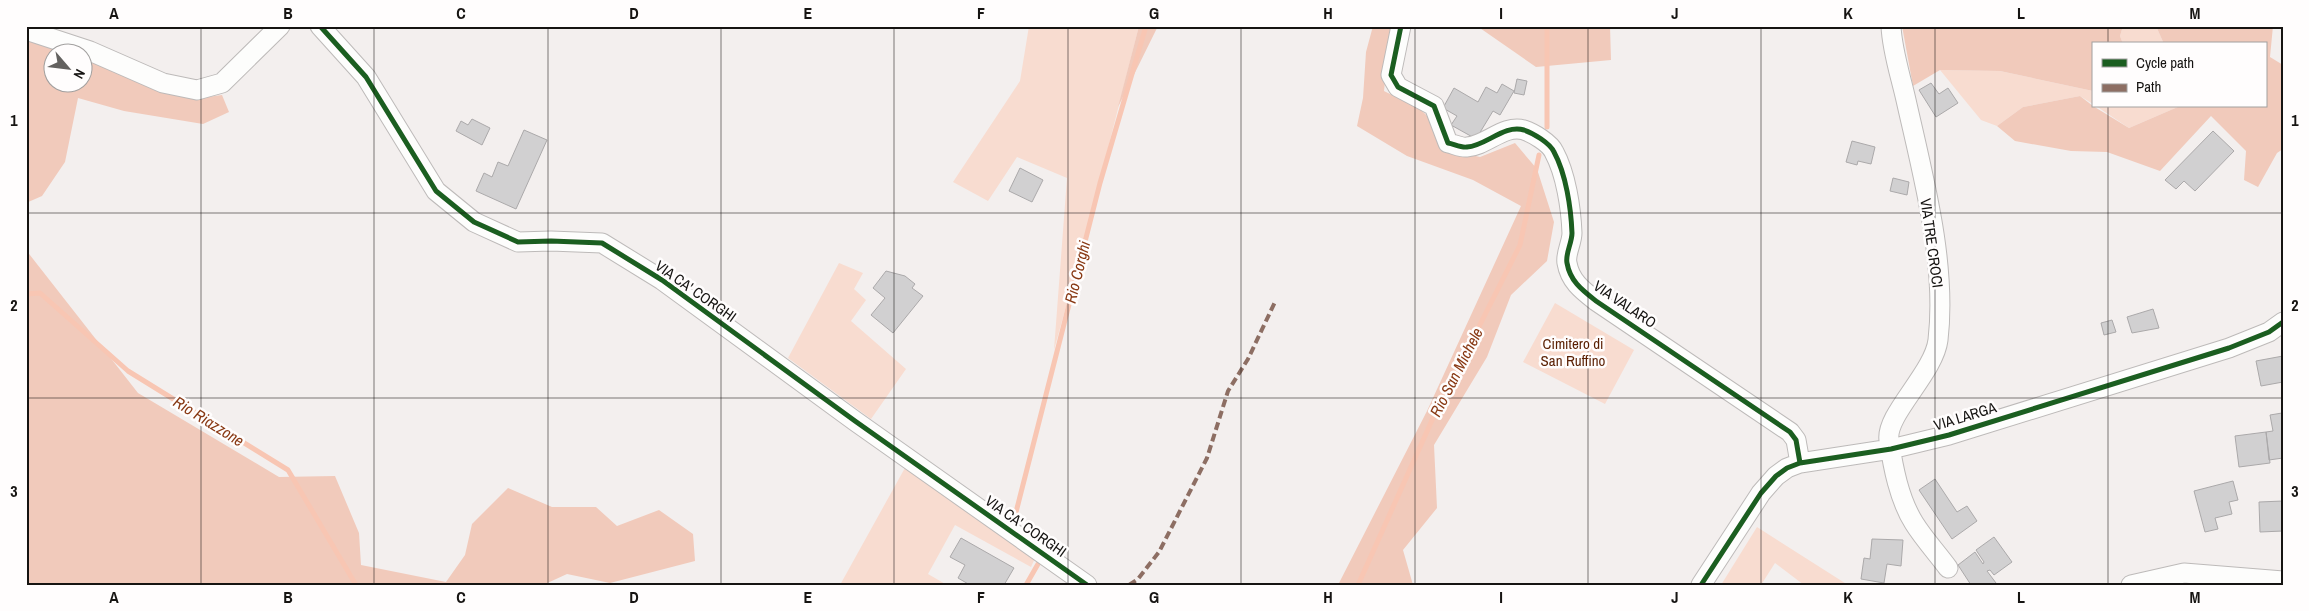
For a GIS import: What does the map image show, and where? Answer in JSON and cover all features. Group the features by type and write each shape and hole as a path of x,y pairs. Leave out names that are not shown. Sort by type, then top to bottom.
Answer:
{"street":[{"path":"26,30 90,51 163,83 197,90 222,84 280,26"},
{"name":"VIA CA' CORGHI","path":"320,26 366,77 436,191 474,222 518,242 602,243 662,280 855,421 1087,585"},
{"name":"VIA VALARO","path":"1402,26 1391,75 1398,87 1434,106 1448,143 1465,148 1482,144 1503,132 1523,129 1554,150 1561,168 1568,201 1572,235 1566,262 1575,284 1596,301 1790,432 1796,440 1800,463"},
{"name":"VIA TRE CROCI","path":"1891,26 1930,212 1940,297 1940,324 1938,345 1932,360 1888,433 1892,461 1908,512 1914,524 1948,568"},
{"name":"VIA LARGA","path":"1701,585 1765,488 1787,468 1800,463 1891,449 1950,435 2230,348 2268,332 2283,322"},
{"path":"2131,585 2184,573 2283,581"}],"green space":[{"path":"1029,26 1139,26 1089,223 1054,350 1067,178 1017,157 988,201 953,182 1020,81"},
{"path":"2123,26 2156,26 2163,42 2122,42 2120,36"},
{"path":"1940,70 2000,71 2092,91 2092,103 2080,96 2023,107 1997,126 1981,120"},
{"path":"2099,108 2175,108 2129,128"},
{"path":"839,263 863,273 854,289 866,300 851,321 906,369 871,419 788,358"},
{"name":"Cimitero di San Ruffino","path":"1555,303 1634,350 1605,404 1523,362"},
{"path":"906,466 1036,556 1031,567 955,525 928,574 947,585 840,585"},
{"path":"1757,527 1848,585 1804,585 1775,563 1761,585 1721,585"}],"shaded area":[{"path":"1139,26 1158,26 1118,107"},
{"path":"1373,26 1391,26 1384,91 1422,111 1432,124 1442,148 1480,157 1515,143 1537,169 1554,222 1547,261 1511,295 1487,357 1434,445 1437,508 1403,550 1413,585 1338,585 1427,411 1521,206 1473,180 1407,156 1357,126 1363,98 1366,52"},
{"path":"1477,26 1610,26 1611,60 1536,67"},
{"path":"1902,26 2123,26 2120,36 2122,42 2092,42 2092,91 2000,71 1940,70 1913,86"},
{"path":"2156,26 2273,26 2270,57 2283,65 2283,149 2277,153 2258,187 2244,180 2246,151 2211,116 2160,171 2107,152 2071,151 2015,141 1997,126 2023,107 2080,96 2092,105 2092,108 2096,108 2129,128 2175,108 2266,108 2266,42 2163,42"},
{"path":"26,40 42,44 42,92 92,92 92,60 146,84 193,99 222,95 229,112 203,124 124,111 78,98 65,162 42,196 26,203"},
{"path":"26,250 138,393 279,477 335,476 359,533 361,565 446,582 465,555 472,524 508,488 552,507 596,507 617,526 659,510 693,534 695,561 610,583 567,574 543,585 26,585"}],"building":[{"path":"1517,79 1527,81 1524,95 1514,93"},
{"path":"1931,83 1939,94 1948,88 1958,103 1936,117 1919,90"},
{"path":"1502,84 1514,91 1500,115 1493,111 1476,139 1451,125 1457,116 1443,108 1454,88 1478,102 1486,87 1497,93"},
{"path":"472,119 490,128 482,145 456,131 461,121 468,125"},
{"path":"524,130 547,140 516,209 476,191 484,173 492,177 498,162 508,166"},
{"path":"2213,131 2234,151 2195,191 2184,181 2176,189 2165,180"},
{"path":"1852,141 1875,147 1871,164 1858,161 1857,165 1846,162"},
{"path":"1020,168 1043,180 1032,202 1009,191"},
{"path":"1893,178 1909,182 1907,195 1890,191"},
{"path":"886,271 905,276 915,284 912,288 923,296 893,333 871,315 885,298 873,288"},
{"path":"2153,309 2159,328 2132,333 2127,317"},
{"path":"2112,320 2116,332 2104,335 2101,323"},
{"path":"2283,356 2283,382 2261,386 2256,361"},
{"path":"2282,413 2283,458 2269,460 2266,432 2273,431 2270,415"},
{"path":"2266,432 2270,463 2239,467 2235,436"},
{"path":"1935,479 1957,512 1967,506 1977,521 1952,539 1919,490"},
{"path":"2233,481 2238,500 2229,502 2232,514 2215,518 2218,529 2205,532 2194,491"},
{"path":"2283,501 2283,531 2260,532 2259,502"},
{"path":"1994,537 2012,562 1994,575 1990,570 1987,571 1996,583 1993,585 1971,585 1958,565 1975,552 1983,564 1984,562 1976,550"},
{"path":"961,538 1014,568 1004,585 970,585 958,578 965,565 950,557"},
{"path":"1872,539 1903,540 1901,566 1887,564 1884,583 1861,579 1864,558 1870,559"}],"waterway":[{"name":"Rio Corghi","path":"1014,520 1100,183 1146,26"},
{"name":"Rio San Michele","path":"1547,26 1547,127"},
{"name":"Rio San Michele","path":"1358,585 1433,418 1520,245 1539,155"},
{"name":"Rio Riazzone","path":"26,294 40,293 128,371 288,470 356,585"},
{"name":"Rio Corghi","path":"1026,585 1038,564"}],"marked path":[{"path":"1129,585 1138,579 1159,552 1207,458 1228,391 1248,359 1275,302"}],"cycle path":[{"path":"320,26 366,77 436,191 474,222 518,242 602,243 662,280 855,421 1087,585"},
{"path":"1401,26 1391,75 1398,87 1434,106 1448,143 1462,147 1474,146 1502,132 1517,129 1532,133 1552,149 1562,170 1567,191 1572,233 1567,263 1577,285 1596,301 1790,432 1796,440 1800,463"},
{"path":"1701,585 1761,493 1776,476 1787,468 1800,463 1891,449 1949,435 2229,348 2269,332 2283,322"}]}
